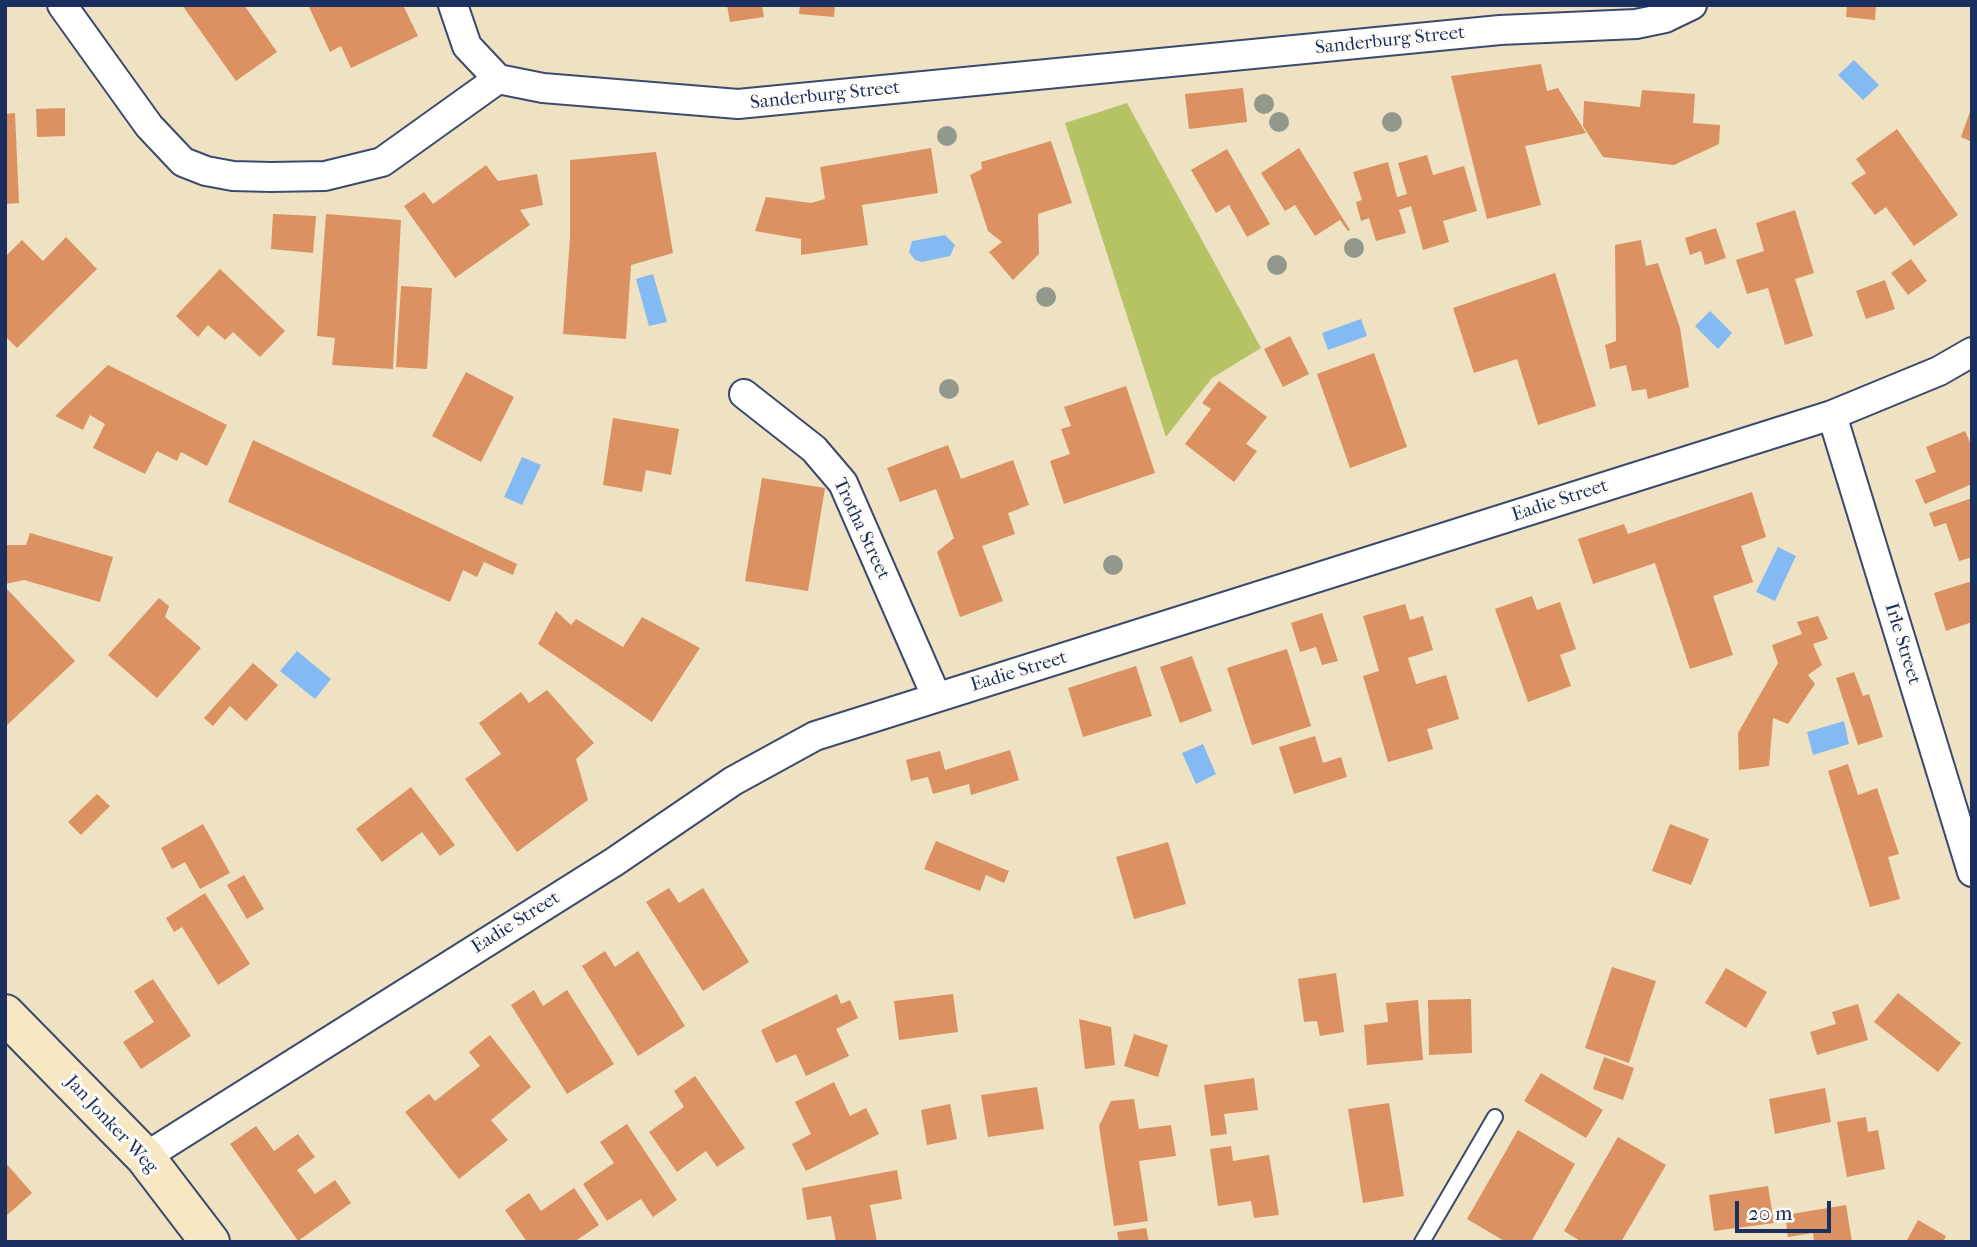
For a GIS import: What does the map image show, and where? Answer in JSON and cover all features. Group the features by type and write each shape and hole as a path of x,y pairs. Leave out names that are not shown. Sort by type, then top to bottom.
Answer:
{"main road":[{"name":"Jan Jonker Weg","path":"5,1014 145,1157 210,1242"}],"street":[{"path":"62,5 168,147 183,162 206,171 233,176 325,176 366,168 382,162 498,79 467,46 453,5"},
{"name":"Sanderburg Street","path":"498,79 543,88 687,101 738,104 775,102 1500,30 1636,24 1665,18 1692,5"},
{"name":"Eadie Street","path":"145,1157 602,869 762,763 815,736 1832,415 1907,385 1972,352"},
{"name":"Trotha Street","path":"744,394 814,449 843,483 936,696"},
{"name":"Irle Street","path":"1832,415 1972,872"}],"lane":[{"path":"1422,1242 1495,1117"}],"green space":[{"path":"1127,103 1261,348 1212,378 1166,437 1065,123"}],"water":[{"path":"1854,60 1879,85 1863,100 1838,75"},
{"path":"945,235 955,245 950,256 922,262 915,260 909,252 912,241"},
{"path":"653,274 667,322 649,326 636,279"},
{"path":"1710,311 1732,333 1718,349 1695,326"},
{"path":"1361,319 1367,336 1328,350 1322,333"},
{"path":"522,457 541,465 522,505 504,497"},
{"path":"1778,547 1796,556 1775,601 1756,592"},
{"path":"297,651 331,679 315,699 280,671"},
{"path":"1844,721 1849,744 1813,755 1807,732"},
{"path":"1203,744 1216,774 1196,784 1182,753"}],"building":[{"path":"182,5 244,5 277,52 236,81"},
{"path":"308,5 403,5 418,36 351,68 341,46 330,52"},
{"path":"727,5 762,5 764,17 730,22"},
{"path":"800,5 835,5 834,17 799,14"},
{"path":"1847,5 1876,5 1875,20 1846,17"},
{"path":"1541,64 1547,91 1558,88 1586,133 1525,146 1541,205 1487,219 1451,76"},
{"path":"1243,88 1247,122 1189,129 1185,94"},
{"path":"1642,90 1695,94 1693,123 1720,125 1719,144 1674,165 1603,157 1583,126 1584,101 1640,107"},
{"path":"1972,106 1972,142 1961,137"},
{"path":"65,108 65,136 37,137 36,109"},
{"path":"15,113 19,203 5,204 5,114"},
{"path":"1897,129 1958,215 1914,246 1886,207 1875,215 1851,183 1866,173 1856,159"},
{"path":"1051,141 1072,203 1038,214 1039,254 1013,280 989,252 1002,242 988,231 970,175 982,169 981,162"},
{"path":"931,148 938,193 862,205 868,245 801,255 801,239 755,231 766,197 811,203 825,199 820,167"},
{"path":"1299,148 1350,230 1348,231 1340,220 1315,236 1295,205 1285,211 1261,173"},
{"path":"1227,149 1270,224 1247,237 1229,205 1216,213 1191,170"},
{"path":"656,152 673,253 631,265 626,339 563,334 570,238 570,160"},
{"path":"1427,155 1433,175 1464,166 1477,211 1443,221 1449,242 1423,250 1411,206 1399,210 1406,233 1376,241 1369,218 1361,221 1356,202 1362,200 1353,172 1388,162 1397,197 1407,194 1398,163"},
{"path":"486,165 498,181 537,174 543,205 520,210 530,225 455,278 404,206 424,192 433,204"},
{"path":"1795,210 1814,273 1795,279 1813,336 1785,345 1768,288 1747,294 1736,260 1764,251 1756,223"},
{"path":"273,214 316,216 313,253 271,249"},
{"path":"326,214 401,220 393,369 332,365 335,338 317,336"},
{"path":"1716,228 1726,258 1705,265 1701,251 1690,255 1685,238"},
{"path":"66,237 97,269 17,348 5,336 5,257 22,240 43,261"},
{"path":"1641,240 1646,266 1658,263 1680,328 1689,387 1648,399 1646,389 1632,391 1626,365 1610,369 1605,345 1616,341 1615,245"},
{"path":"1911,259 1927,281 1908,295 1891,273"},
{"path":"220,269 285,331 260,357 233,332 225,340 208,325 198,337 176,316"},
{"path":"1555,273 1596,406 1538,425 1517,359 1474,373 1453,308"},
{"path":"1885,280 1895,309 1866,319 1856,291"},
{"path":"401,286 432,288 427,369 396,367"},
{"path":"1290,336 1309,374 1283,387 1264,349"},
{"path":"1374,353 1407,447 1350,468 1317,374"},
{"path":"108,365 227,425 207,466 181,452 177,461 157,451 145,474 93,448 105,424 90,415 83,430 55,416"},
{"path":"466,372 514,397 481,462 432,436"},
{"path":"1219,381 1267,417 1246,444 1257,451 1234,482 1185,444 1211,409 1202,403"},
{"path":"1126,386 1155,473 1064,504 1050,461 1070,454 1061,429 1071,426 1064,407"},
{"path":"613,418 679,429 671,475 646,470 642,492 603,485"},
{"path":"1965,431 1972,447 1972,484 1925,504 1915,480 1936,472 1926,447"},
{"path":"253,440 517,564 513,575 484,562 477,577 463,570 450,602 228,502"},
{"path":"948,445 961,479 1013,460 1029,505 1008,513 1015,534 982,546 1003,601 960,617 937,552 954,538 936,489 900,502 887,468"},
{"path":"762,478 825,488 808,591 745,581"},
{"path":"1752,492 1766,537 1741,546 1753,582 1713,596 1733,655 1690,669 1655,563 1593,584 1578,539 1624,524 1628,534"},
{"path":"1972,498 1972,557 1959,561 1946,523 1934,527 1929,513"},
{"path":"30,533 113,557 100,602 24,580 5,584 5,545 26,545"},
{"path":"1972,581 1972,622 1946,631 1934,593"},
{"path":"7,589 75,661 5,727 5,591"},
{"path":"1532,596 1537,610 1560,602 1576,649 1560,655 1571,686 1528,702 1495,609"},
{"path":"159,598 169,606 165,617 201,648 157,698 108,655"},
{"path":"1405,604 1410,620 1423,616 1433,650 1408,658 1416,684 1446,675 1459,719 1427,729 1433,749 1388,762 1363,676 1379,671 1363,616"},
{"path":"556,611 571,625 576,619 623,647 642,617 700,648 652,722 538,644"},
{"path":"1322,613 1338,661 1322,665 1316,647 1300,652 1291,623"},
{"path":"1818,616 1828,639 1813,644 1822,665 1808,675 1815,684 1788,724 1773,718 1769,766 1739,770 1738,733 1778,663 1772,645 1802,634 1797,622"},
{"path":"1287,649 1311,726 1252,745 1227,668"},
{"path":"1192,656 1212,711 1180,723 1160,667"},
{"path":"253,663 278,685 246,721 230,706 213,726 204,718"},
{"path":"1136,666 1152,716 1083,737 1068,688"},
{"path":"1854,672 1863,696 1869,694 1883,737 1858,745 1836,678"},
{"path":"547,690 594,743 576,759 588,800 517,852 465,779 501,754 479,723 521,692 529,703"},
{"path":"1315,736 1323,763 1341,757 1347,777 1294,794 1279,747"},
{"path":"1010,750 1019,780 971,795 969,784 933,794 928,777 911,781 906,760 940,751 945,770"},
{"path":"1848,764 1858,795 1877,788 1899,854 1888,857 1900,899 1870,907 1828,771"},
{"path":"411,787 455,845 440,856 422,832 382,862 356,829"},
{"path":"97,794 110,806 81,835 68,822"},
{"path":"203,824 230,873 200,889 185,862 172,869 161,848"},
{"path":"1670,824 1709,839 1691,885 1652,871"},
{"path":"936,841 1009,871 1004,883 986,875 980,891 924,869"},
{"path":"1168,842 1186,904 1134,919 1116,857"},
{"path":"244,875 264,909 247,919 227,885"},
{"path":"669,888 679,903 703,888 749,962 703,991 646,902"},
{"path":"205,893 250,964 218,985 182,927 174,932 166,918"},
{"path":"605,951 615,967 638,951 685,1026 638,1056 582,966"},
{"path":"1612,967 1656,981 1629,1063 1585,1048"},
{"path":"1726,968 1767,992 1746,1028 1705,1003"},
{"path":"1336,973 1344,1032 1320,1036 1317,1021 1304,1022 1298,979"},
{"path":"153,979 191,1036 141,1069 123,1042 154,1022 134,991"},
{"path":"534,990 543,1006 567,990 614,1064 567,1094 511,1005"},
{"path":"1898,993 1961,1043 1938,1072 1874,1022"},
{"path":"837,994 841,1004 850,1000 858,1018 836,1029 849,1056 806,1076 796,1054 776,1063 761,1030"},
{"path":"953,994 958,1032 899,1040 894,1001"},
{"path":"1471,999 1472,1053 1429,1055 1428,1000"},
{"path":"1418,1000 1423,1060 1367,1065 1364,1025 1388,1022 1386,1003"},
{"path":"1858,1004 1868,1040 1817,1055 1810,1032 1836,1024 1832,1012"},
{"path":"1079,1019 1111,1027 1115,1065 1085,1069"},
{"path":"1134,1034 1168,1045 1158,1077 1124,1066"},
{"path":"490,1035 531,1087 491,1120 508,1140 459,1179 405,1112 429,1094 435,1101 480,1066 469,1052"},
{"path":"1604,1057 1634,1068 1623,1100 1593,1089"},
{"path":"1541,1073 1603,1110 1586,1138 1524,1101"},
{"path":"695,1076 745,1148 717,1167 706,1151 677,1172 649,1132 684,1107 674,1091"},
{"path":"1254,1078 1258,1110 1224,1114 1227,1134 1211,1136 1204,1085"},
{"path":"834,1082 850,1116 866,1108 879,1134 806,1171 792,1144 811,1134 795,1102"},
{"path":"1037,1087 1044,1129 988,1137 981,1095"},
{"path":"1825,1088 1831,1122 1775,1134 1769,1099"},
{"path":"1134,1099 1139,1129 1171,1125 1176,1156 1139,1161 1148,1221 1114,1226 1099,1126 1111,1101"},
{"path":"1389,1103 1404,1196 1363,1203 1348,1109"},
{"path":"950,1104 957,1139 927,1145 921,1110"},
{"path":"1866,1117 1868,1132 1878,1130 1885,1169 1847,1177 1837,1122"},
{"path":"627,1124 677,1200 653,1217 641,1199 607,1221 583,1184 614,1163 600,1142"},
{"path":"256,1126 274,1151 298,1134 315,1157 297,1170 315,1194 335,1180 351,1203 298,1241 230,1144"},
{"path":"1518,1130 1575,1164 1531,1242 1506,1242 1467,1219"},
{"path":"1618,1137 1666,1165 1621,1242 1582,1242 1564,1231"},
{"path":"1231,1146 1233,1161 1269,1155 1279,1215 1254,1218 1251,1201 1218,1206 1210,1149"},
{"path":"5,1162 32,1193 5,1217"},
{"path":"897,1170 902,1199 870,1205 877,1242 836,1242 831,1216 807,1220 802,1188"},
{"path":"1768,1186 1774,1223 1714,1231 1709,1195"},
{"path":"574,1188 599,1225 574,1242 527,1242 505,1210 529,1193 541,1211"},
{"path":"1846,1205 1852,1242 1814,1242 1813,1233 1788,1237 1785,1215"},
{"path":"1918,1220 1946,1236 1943,1242 1906,1242"},
{"path":"1146,1228 1149,1242 1119,1242 1117,1232"}]}
